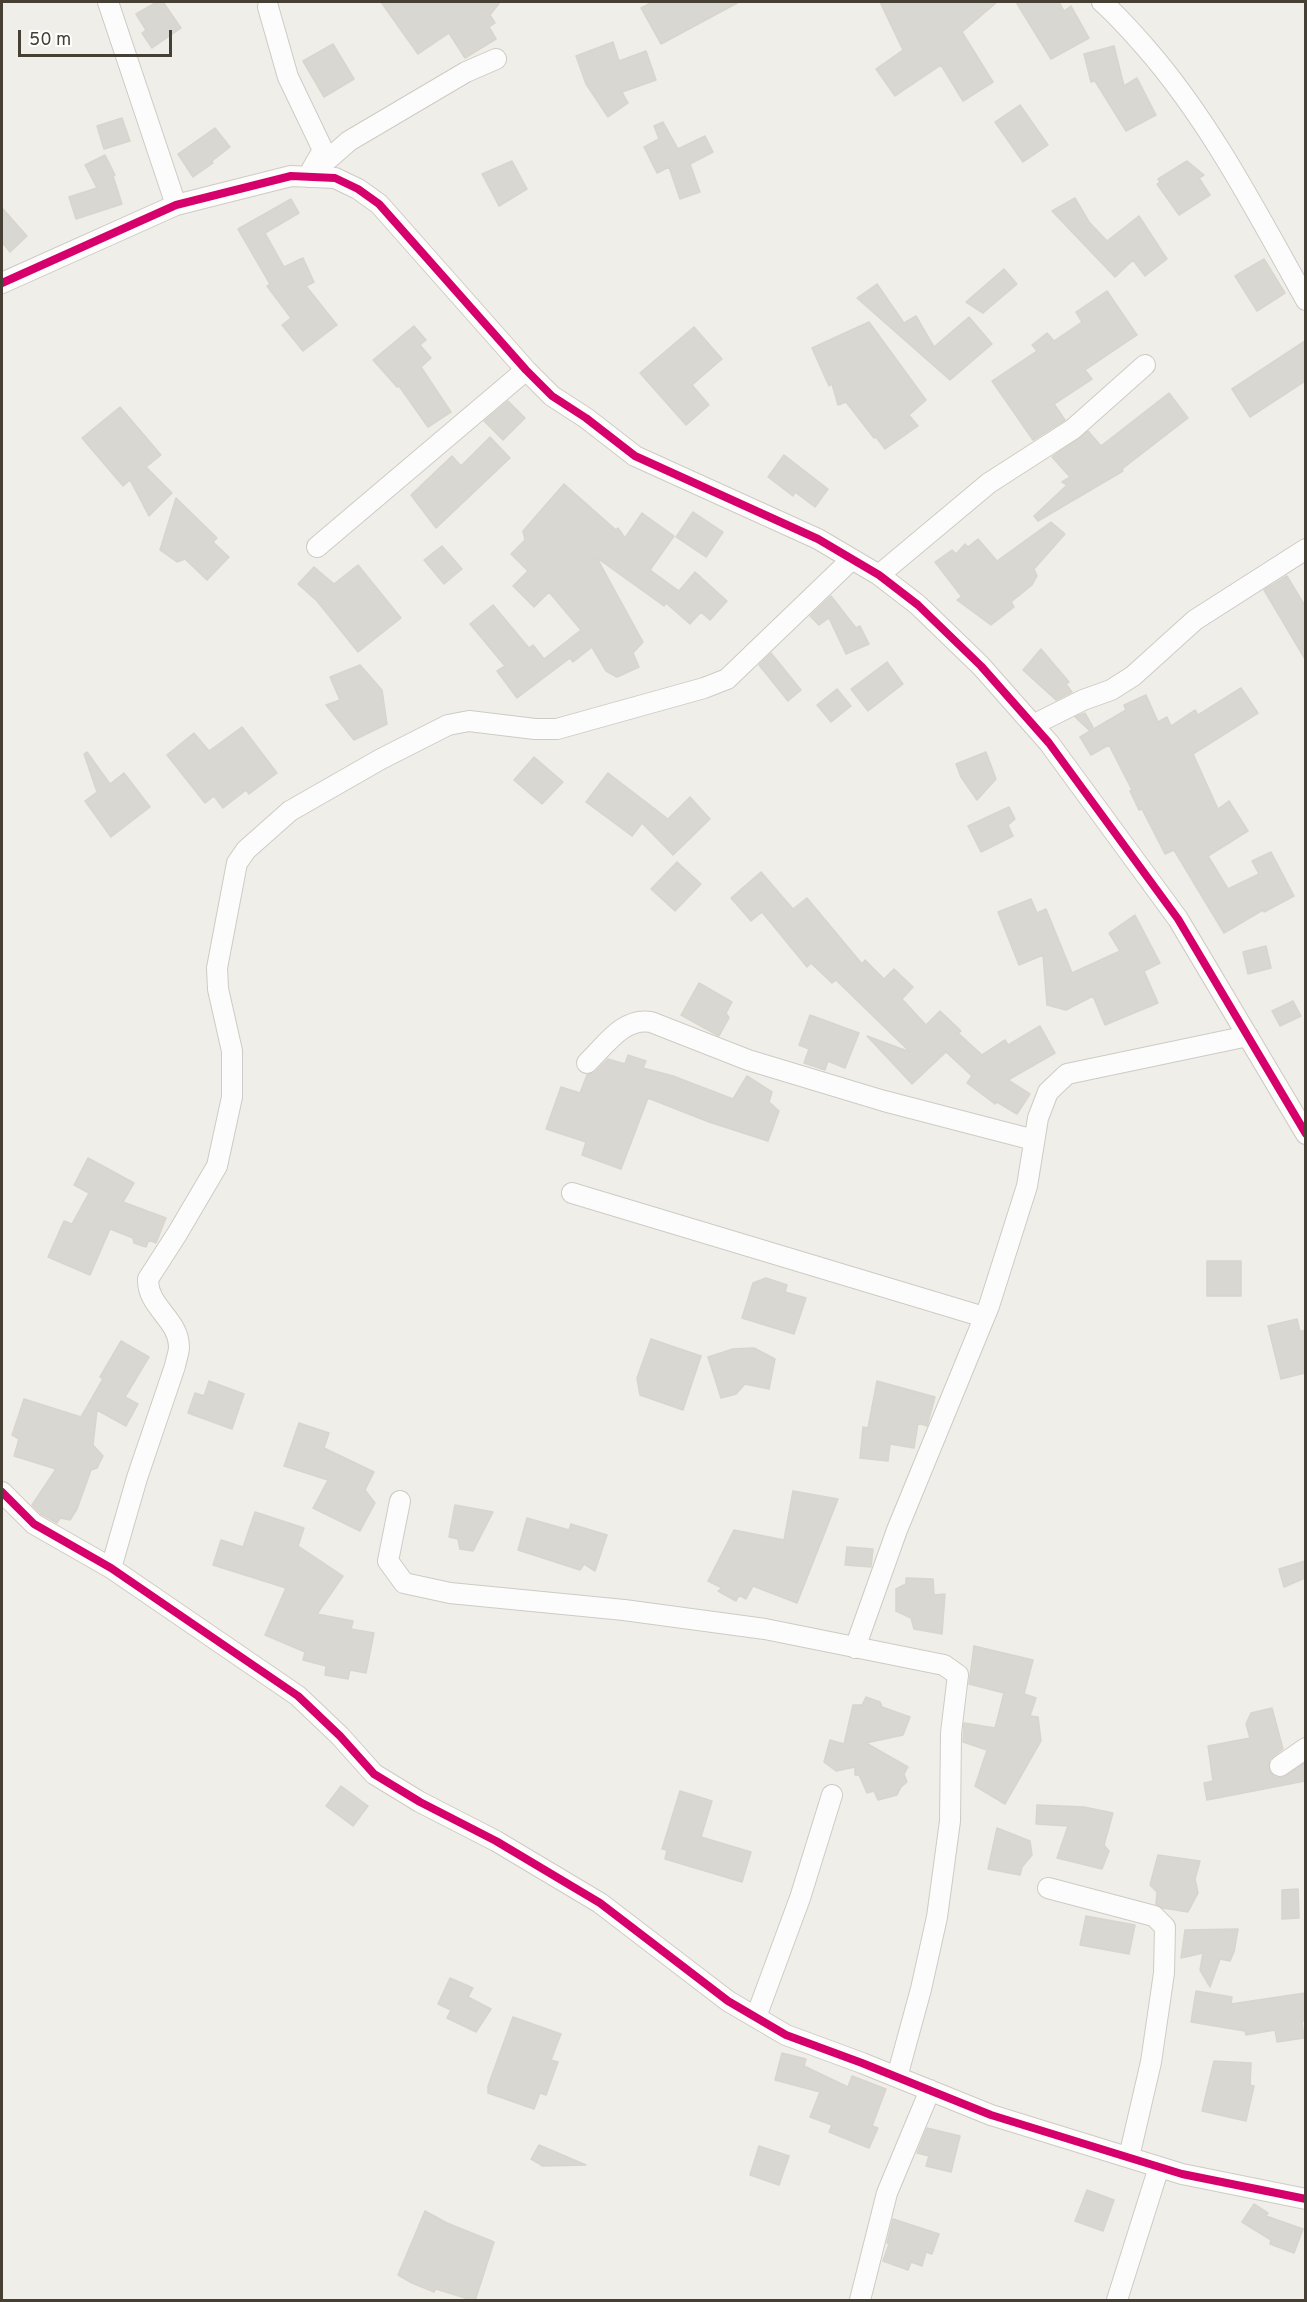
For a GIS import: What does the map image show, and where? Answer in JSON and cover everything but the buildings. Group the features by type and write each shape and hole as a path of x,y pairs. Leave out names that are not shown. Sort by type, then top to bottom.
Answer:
{"street":[{"path":"108,2 176,205"},
{"path":"1102,2 1115,12 1176,82 1232,167 1305,300"},
{"path":"268,7 288,77 323,150 308,177"},
{"path":"308,177 349,141 466,72 496,59"},
{"path":"2,284 176,205 252,184 291,176 335,178 358,189 379,204 526,370 552,396 586,418 634,456 818,540 852,559 918,605 981,666 1050,743 1178,919 1305,1134"},
{"path":"879,576 989,483 1073,429 1145,365"},
{"path":"317,547 526,370"},
{"path":"1033,725 1083,700 1111,690 1133,676 1195,620 1305,549"},
{"path":"111,1568 179,1347 172,1324 150,1296 148,1279 217,1166 232,1097 232,1051 218,989 217,968 237,863 246,850 290,812 381,759 447,725 469,721 535,729 557,729 704,688 727,679 852,559"},
{"path":"587,1063 626,1025 634,1021 651,1022 748,1060 884,1101 1034,1140"},
{"path":"855,1648 897,1530 984,1317 1027,1186 1038,1118 1048,1092 1067,1074 1248,1036"},
{"path":"572,1193 984,1317"},
{"path":"2,1492 34,1524 111,1568 298,1696 340,1736 374,1774 600,1903 728,2001 786,2035 991,2115 1182,2174 1305,2199"},
{"path":"400,1501 388,1561 404,1583 450,1593 624,1610 765,1629 944,1665 958,1675 951,1733 950,1821 937,1917 921,1989 897,2077"},
{"path":"1280,1766 1305,1748"},
{"path":"756,2017 800,1898 832,1795"},
{"path":"1048,1888 1154,1916 1165,1927 1164,1972 1152,2050 1129,2157"},
{"path":"860,2301 887,2193 930,2090"},
{"path":"1117,2301 1159,2167"}],"cycle path":[{"path":"2,283 176,205 291,176 335,178 358,189 379,204 526,370 552,396 586,418 635,456 818,539 879,575 918,605 981,666 1049,743 1178,919 1306,1134"},
{"path":"2,1492 34,1524 111,1568 298,1696 340,1736 374,1774 420,1802 496,1841 600,1903 728,2001 786,2035 991,2115 1182,2174 1306,2199"}]}
